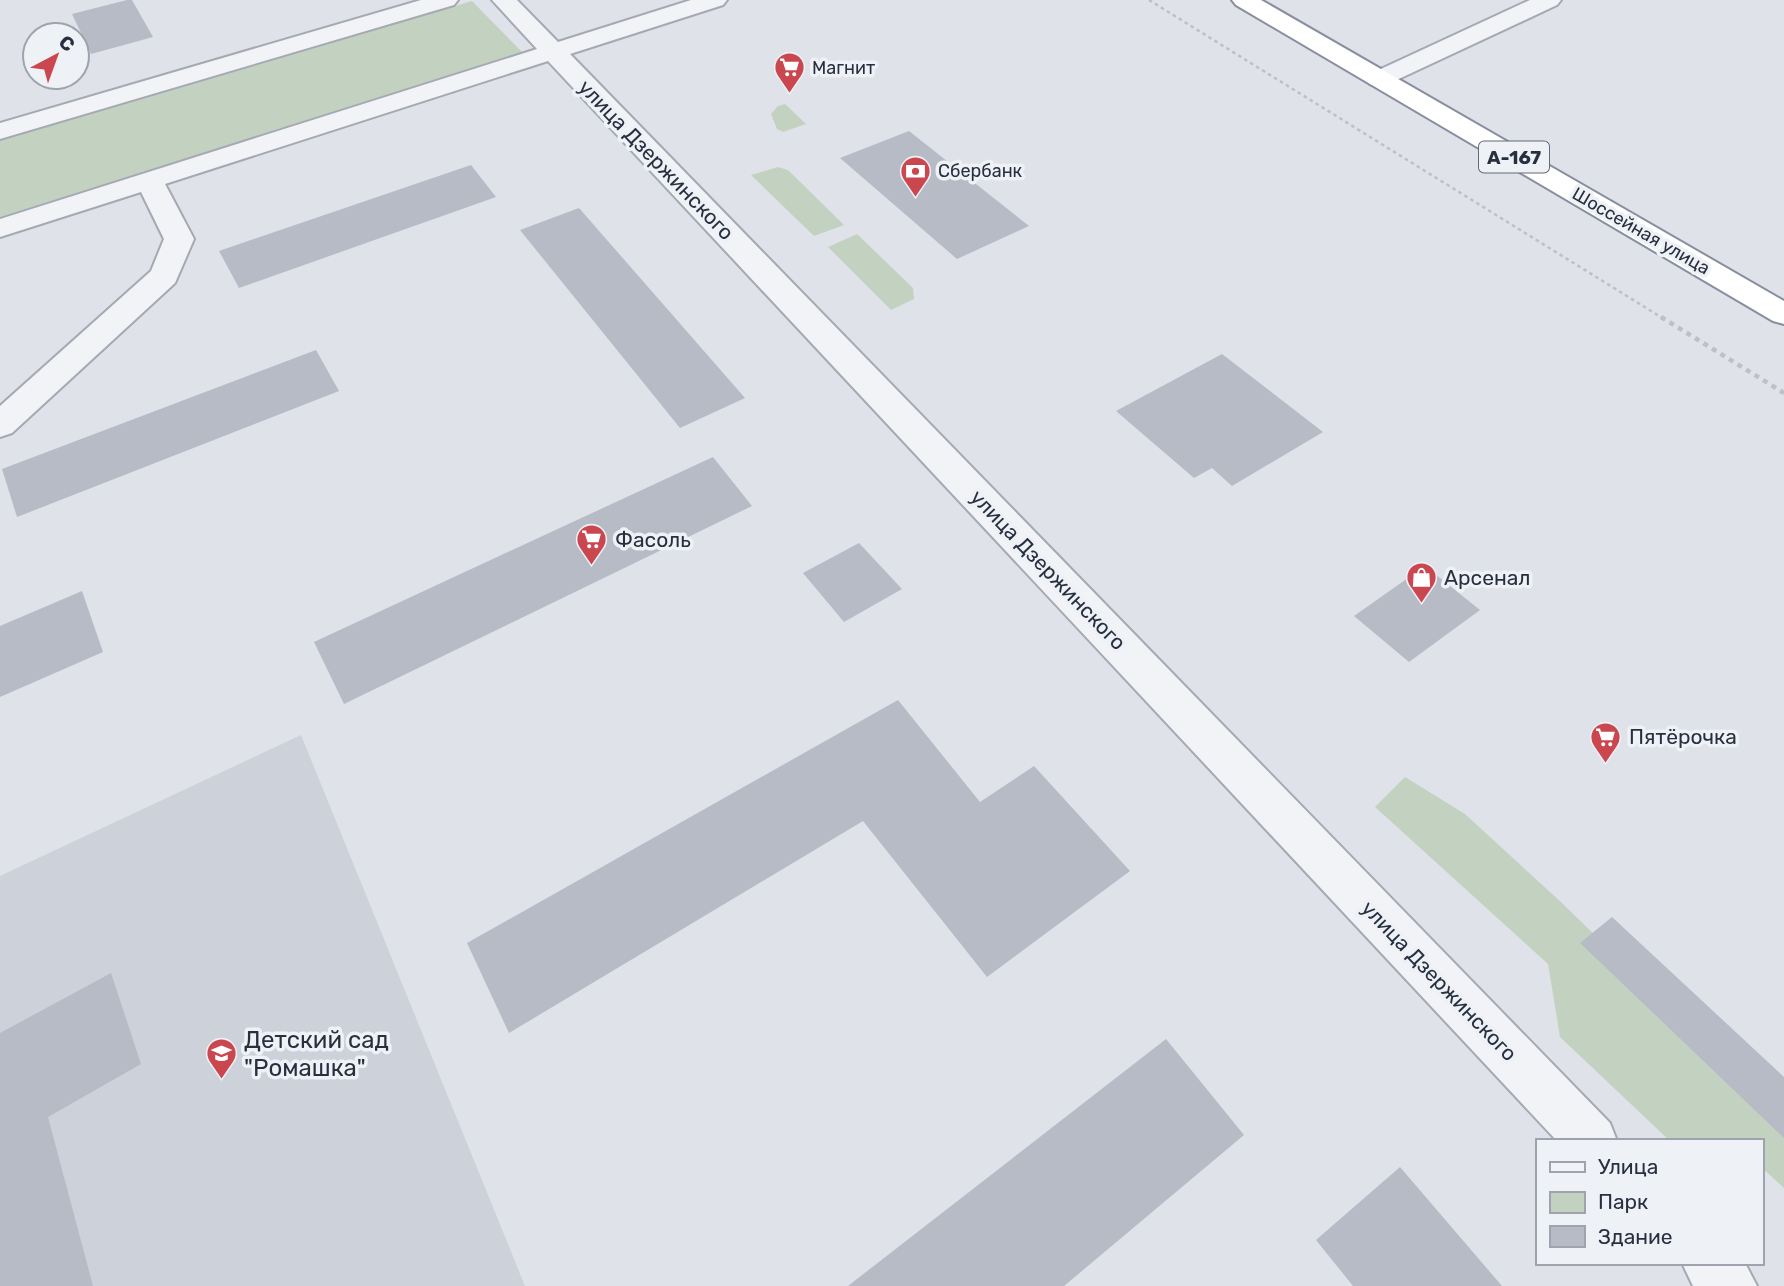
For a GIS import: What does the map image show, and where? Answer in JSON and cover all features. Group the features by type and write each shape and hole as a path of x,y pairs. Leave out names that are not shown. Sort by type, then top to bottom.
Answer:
{"highway":[{"name":"Шоссейная улица","path":"1244,0 1784,314"}],"street":[{"path":"0,131 446,0"},
{"name":"улица Дзержинского","path":"504,0 1589,1139"},
{"path":"0,228 715,0"},
{"path":"1379,79 1549,0"},
{"path":"0,425 164,276 179,239 149,180"},
{"path":"1710,1265 1730,1286"}],"path":[{"path":"1149,0 1784,393"}],"shaded area":[{"name":"Детский сад \"Ромашка\"","path":"301,735 525,1286 0,1286 0,876"}],"green space":[{"path":"472,1 522,52 0,217 0,141"},
{"path":"785,104 806,124 783,132 777,129 771,114 778,106"},
{"path":"778,167 788,170 844,225 814,236 751,175"},
{"path":"857,234 913,288 914,299 891,310 828,247"},
{"path":"1405,777 1465,814 1562,903 1784,1120 1784,1188 1763,1169 1763,1139 1668,1139 1560,1037 1548,964 1375,807"}],"building":[{"path":"132,0 153,37 91,54 91,21 75,21 72,14"},
{"path":"909,131 1029,226 957,259 840,158"},
{"path":"471,165 496,197 239,288 219,251"},
{"path":"579,208 745,398 680,428 520,230"},
{"path":"316,350 339,391 17,517 2,469"},
{"path":"1222,354 1323,432 1232,486 1212,468 1194,478 1116,411"},
{"path":"713,457 752,506 344,704 314,642"},
{"path":"859,543 902,589 844,622 803,573"},
{"path":"1425,566 1480,610 1409,662 1354,616"},
{"path":"82,591 103,652 0,697 0,626"},
{"path":"898,700 980,802 1034,766 1130,871 987,977 863,821 509,1033 467,943"},
{"path":"1612,917 1784,1077 1784,1138 1580,943"},
{"path":"111,973 141,1064 48,1117 93,1286 0,1286 0,1033"},
{"path":"1166,1039 1244,1135 1064,1286 848,1286"},
{"path":"1400,1167 1502,1286 1353,1286 1316,1240"}],"place":[{"name":"Магнит","path":"789,95"},
{"name":"Сбербанк","path":"915,198"},
{"name":"Фасоль","path":"592,567"},
{"name":"Арсенал","path":"1421,605"},
{"name":"Пятёрочка","path":"1606,764"},
{"name":"Детский сад \"Ромашка\"","path":"221,1081"}]}
